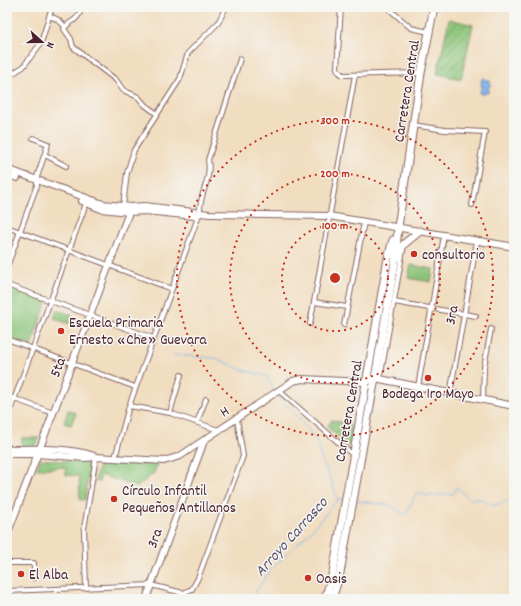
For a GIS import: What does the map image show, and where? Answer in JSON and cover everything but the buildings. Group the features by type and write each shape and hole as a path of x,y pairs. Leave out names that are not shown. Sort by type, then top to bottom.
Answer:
{"main road":[{"name":"Carretera Central","path":"325,599 333,572 378,379 413,125 434,7"},
{"name":"Carretera Central","path":"350,495 353,456 388,258 398,227"},
{"path":"394,262 404,244 420,231"},
{"name":"Carretera Central","path":"332,599 340,573 348,504"}],"street":[{"path":"7,77 23,67 31,58 40,43 52,7"},
{"path":"65,27 75,20 80,14 82,7"},
{"path":"123,206 126,173 134,150 180,79 188,53 218,23 226,7"},
{"path":"342,7 337,68 339,72 343,75 422,74"},
{"path":"387,7 411,28 429,32"},
{"path":"49,16 62,22 65,27 64,29 71,39 73,47 116,80 123,90 138,97 145,105 157,114"},
{"path":"115,458 128,406 199,214 210,169 208,160 240,59"},
{"path":"310,324 355,75"},
{"path":"413,125 445,130 486,132 472,205"},
{"path":"7,267 37,182 48,144 33,138"},
{"path":"45,155 66,166"},
{"path":"7,169 37,182 87,200 103,204 123,206 130,209"},
{"path":"7,174 37,182"},
{"path":"87,200 101,208 130,209 145,206 199,214 329,216 512,247"},
{"path":"7,419 87,200"},
{"name":"5ta","path":"7,535 130,209"},
{"path":"344,325 364,222"},
{"path":"7,227 172,289"},
{"path":"418,387 444,235"},
{"name":"3ra","path":"450,394 477,241"},
{"path":"378,379 404,244"},
{"path":"7,285 153,338"},
{"path":"314,302 347,307"},
{"path":"394,302 476,316"},
{"path":"482,400 484,367 491,329"},
{"path":"7,340 136,387"},
{"path":"170,413 181,375"},
{"name":"H","path":"7,449 39,451 85,458 96,457 164,461 180,456 204,441 218,430 292,381 302,379 366,382"},
{"path":"366,382 378,379 514,406"},
{"path":"275,392 353,456"},
{"path":"7,396 53,413"},
{"path":"197,422 206,399"},
{"path":"128,406 170,413 218,430"},
{"path":"7,591 151,585 183,593 192,589 198,578 243,456 237,418"},
{"name":"3ra","path":"146,599 204,441"},
{"name":"H","path":"7,454 39,451"},
{"path":"86,588 84,529 96,457"},
{"path":"7,563 34,563 34,578"}],"green space":[{"path":"449,19 473,25 461,79 437,74"},
{"path":"411,265 433,269 431,282 408,278"},
{"path":"7,287 47,301 31,346 7,338"},
{"path":"57,310 72,315 69,324 54,318"},
{"path":"68,410 76,413 71,425 64,423"},
{"path":"332,420 350,424 349,428 354,429 350,447 327,427"},
{"path":"22,438 39,438 36,446 22,446"},
{"path":"40,459 90,463 85,500 80,500 79,476 66,475 65,467 37,469"},
{"path":"103,463 157,464 154,473 137,487 101,475 99,482 95,481 99,465"}],"water":[{"path":"484,77 490,81 490,86 488,87 489,91 487,93 481,94 479,93 482,88 481,81"}],"waterway":[{"path":"173,355 215,358 239,369 266,376 274,391"},
{"path":"277,395 279,399 295,413 318,443 321,458 332,482 337,499"},
{"name":"Arroyo Carrasco","path":"357,501 390,505 405,515 416,494 422,493 426,496 453,494 457,487 470,499 482,499 492,506 514,499"},
{"name":"Arroyo Carrasco","path":"251,599 270,570 310,532 338,499 342,499"}],"place":[{"name":"consultorio","path":"414,254"},
{"name":"Escuela Primaria Ernesto «Che» Guevara","path":"61,331"},
{"name":"Bodega 1ro Mayo","path":"428,378"},
{"name":"Círculo Infantil Pequeños Antillanos","path":"114,499"},
{"name":"El Alba","path":"21,574"},
{"name":"Oasis","path":"308,578"}]}
